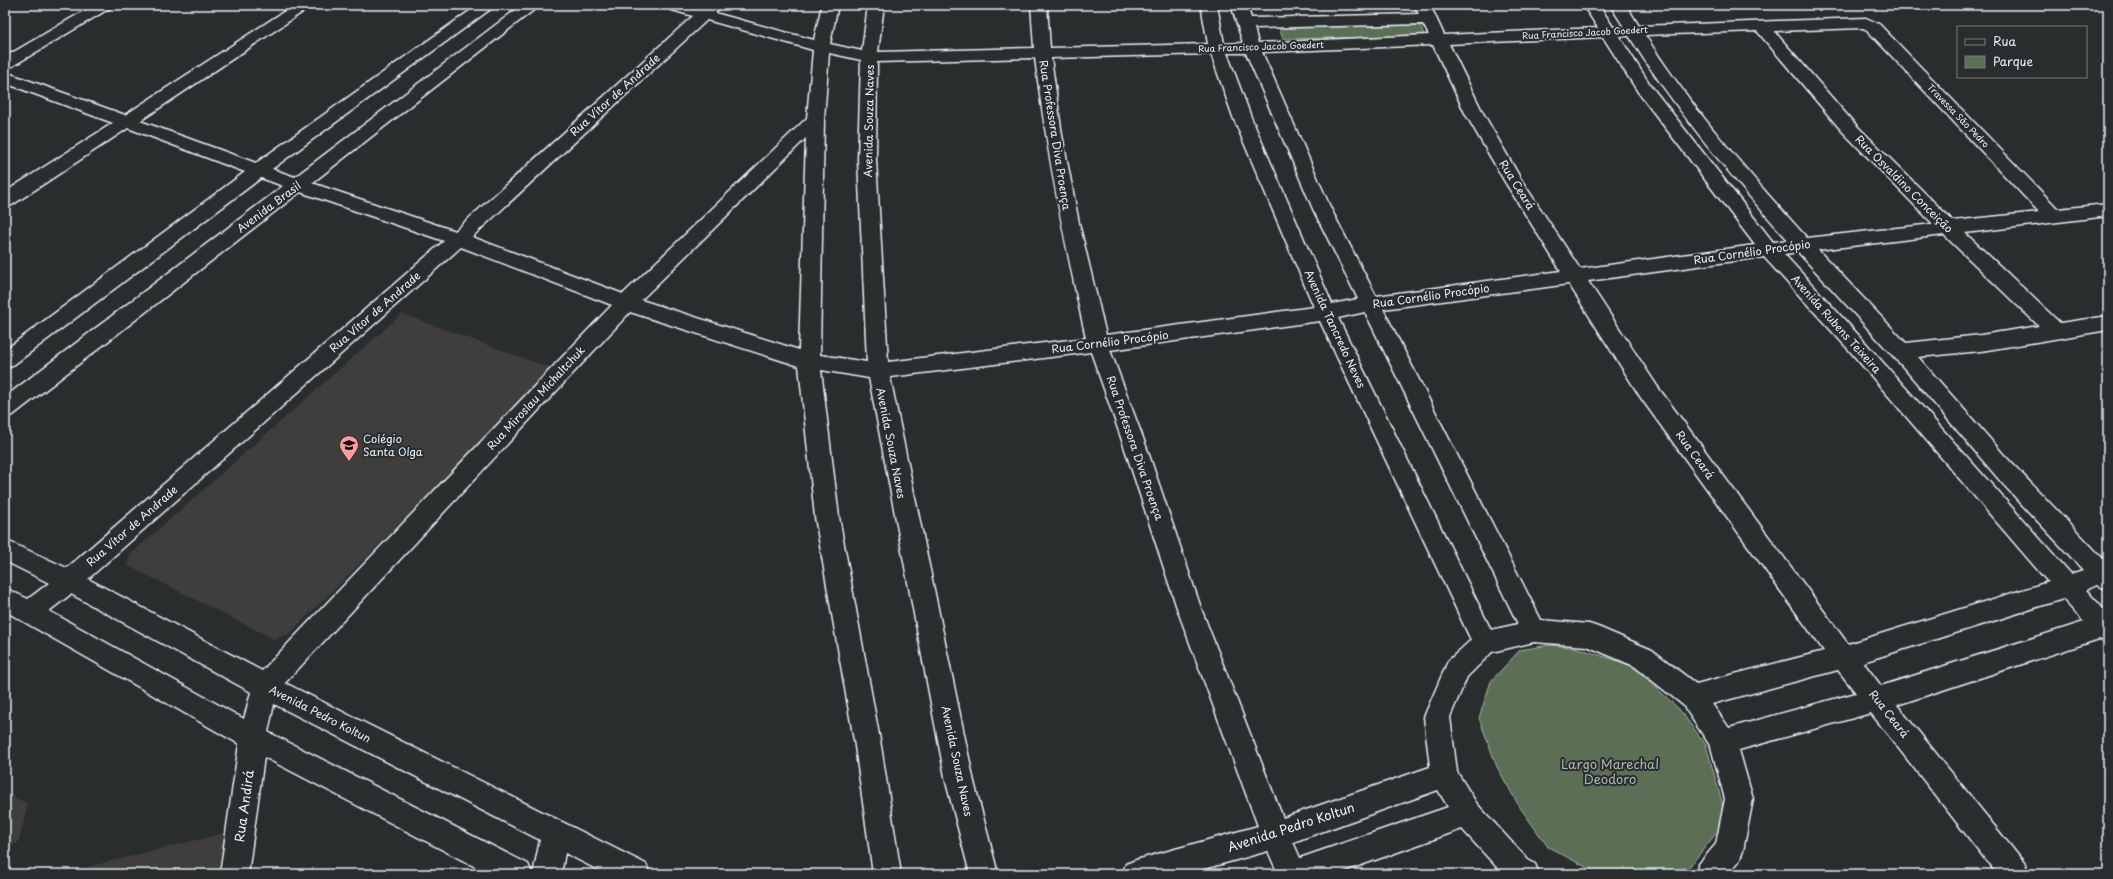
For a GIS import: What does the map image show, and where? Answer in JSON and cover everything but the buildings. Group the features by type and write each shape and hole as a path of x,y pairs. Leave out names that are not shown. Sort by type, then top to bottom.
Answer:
{"street":[{"path":"31,31 76,5"},
{"path":"5,64 105,5"},
{"path":"5,201 305,5"},
{"path":"5,361 259,170 488,5"},
{"name":"Avenida Brasil","path":"5,409 532,5"},
{"name":"Rua Francisco Jacob Goedert","path":"670,5 709,10 821,48 869,57 1252,48 1859,22"},
{"path":"830,5 821,48 815,118 809,361 827,517 868,746 887,874"},
{"name":"Avenida Souza Naves","path":"876,5 869,57 867,160 878,371 960,782 984,874"},
{"name":"Rua Professora Diva Proença","path":"1039,5 1042,52 1053,134 1070,223 1098,344 1135,446 1190,611 1275,835 1295,874"},
{"name":"Avenida Tancredo Neves","path":"1209,5 1218,49 1242,117 1326,313 1485,643"},
{"name":"Avenida Rubens Teixeira","path":"1591,5 1607,33 1644,88 1769,250 1856,346 2067,587 2106,627"},
{"path":"1618,5 1633,31 1677,94 1736,168 1802,245 1901,351 1996,461 2104,577 2067,587 1843,657 1692,697"},
{"name":"Rua Vítor de Andrade","path":"29,613 69,581 458,239 709,10"},
{"path":"1425,12 1241,14 1252,48 1322,209 1431,422 1534,631"},
{"name":"Rua Ceará","path":"1425,12 1437,40 1482,127 1514,182 1649,392 1843,657 2015,874"},
{"name":"Travessa São Pedro","path":"1859,22 1873,26 2053,215"},
{"name":"Rua Osvaldino Conceição","path":"1762,27 1847,126 1947,227 2056,331"},
{"name":"Rua Cornélio Procópio","path":"5,77 298,185 458,239 626,303 809,361 878,371 1098,344 1326,313 1370,304 1802,245 1947,227 2108,210"},
{"name":"Rua Miroslau Michaltchuk","path":"265,686 626,303 815,118"},
{"path":"1901,351 1981,343 2108,323"},
{"name":"Avenida Pedro Koltun","path":"5,550 69,581 265,686 636,874"},
{"path":"5,599 253,738 518,874"},
{"path":"1723,742 1877,699 2106,627"},
{"path":"1525,874 1518,870 1467,814 1444,775 1438,717 1457,669 1485,643 1534,631 1588,635 1643,658 1692,697 1723,742 1739,799 1729,852 1709,874"},
{"name":"Rua Andirá","path":"234,874 253,738 265,686"},
{"name":"Avenida Pedro Koltun","path":"1136,874 1275,835 1444,775"},
{"path":"1295,874 1467,814"},
{"path":"547,874 555,833"}],"shaded area":[{"name":"Colégio Santa Olga","path":"402,314 556,370 289,634 274,639 127,565 131,554"},
{"path":"5,792 28,804 18,843 5,846"},
{"path":"225,833 219,874 59,874"}],"green space":[{"path":"1420,25 1425,36 1283,39 1279,28"},
{"name":"Largo Marechal Deodoro","path":"1549,645 1578,648 1633,666 1679,709 1706,745 1727,820 1689,867 1652,874 1599,874 1548,847 1519,806 1497,767 1479,718 1491,681 1520,650"}],"place":[{"name":"Colégio Santa Olga","path":"349,462"}]}
